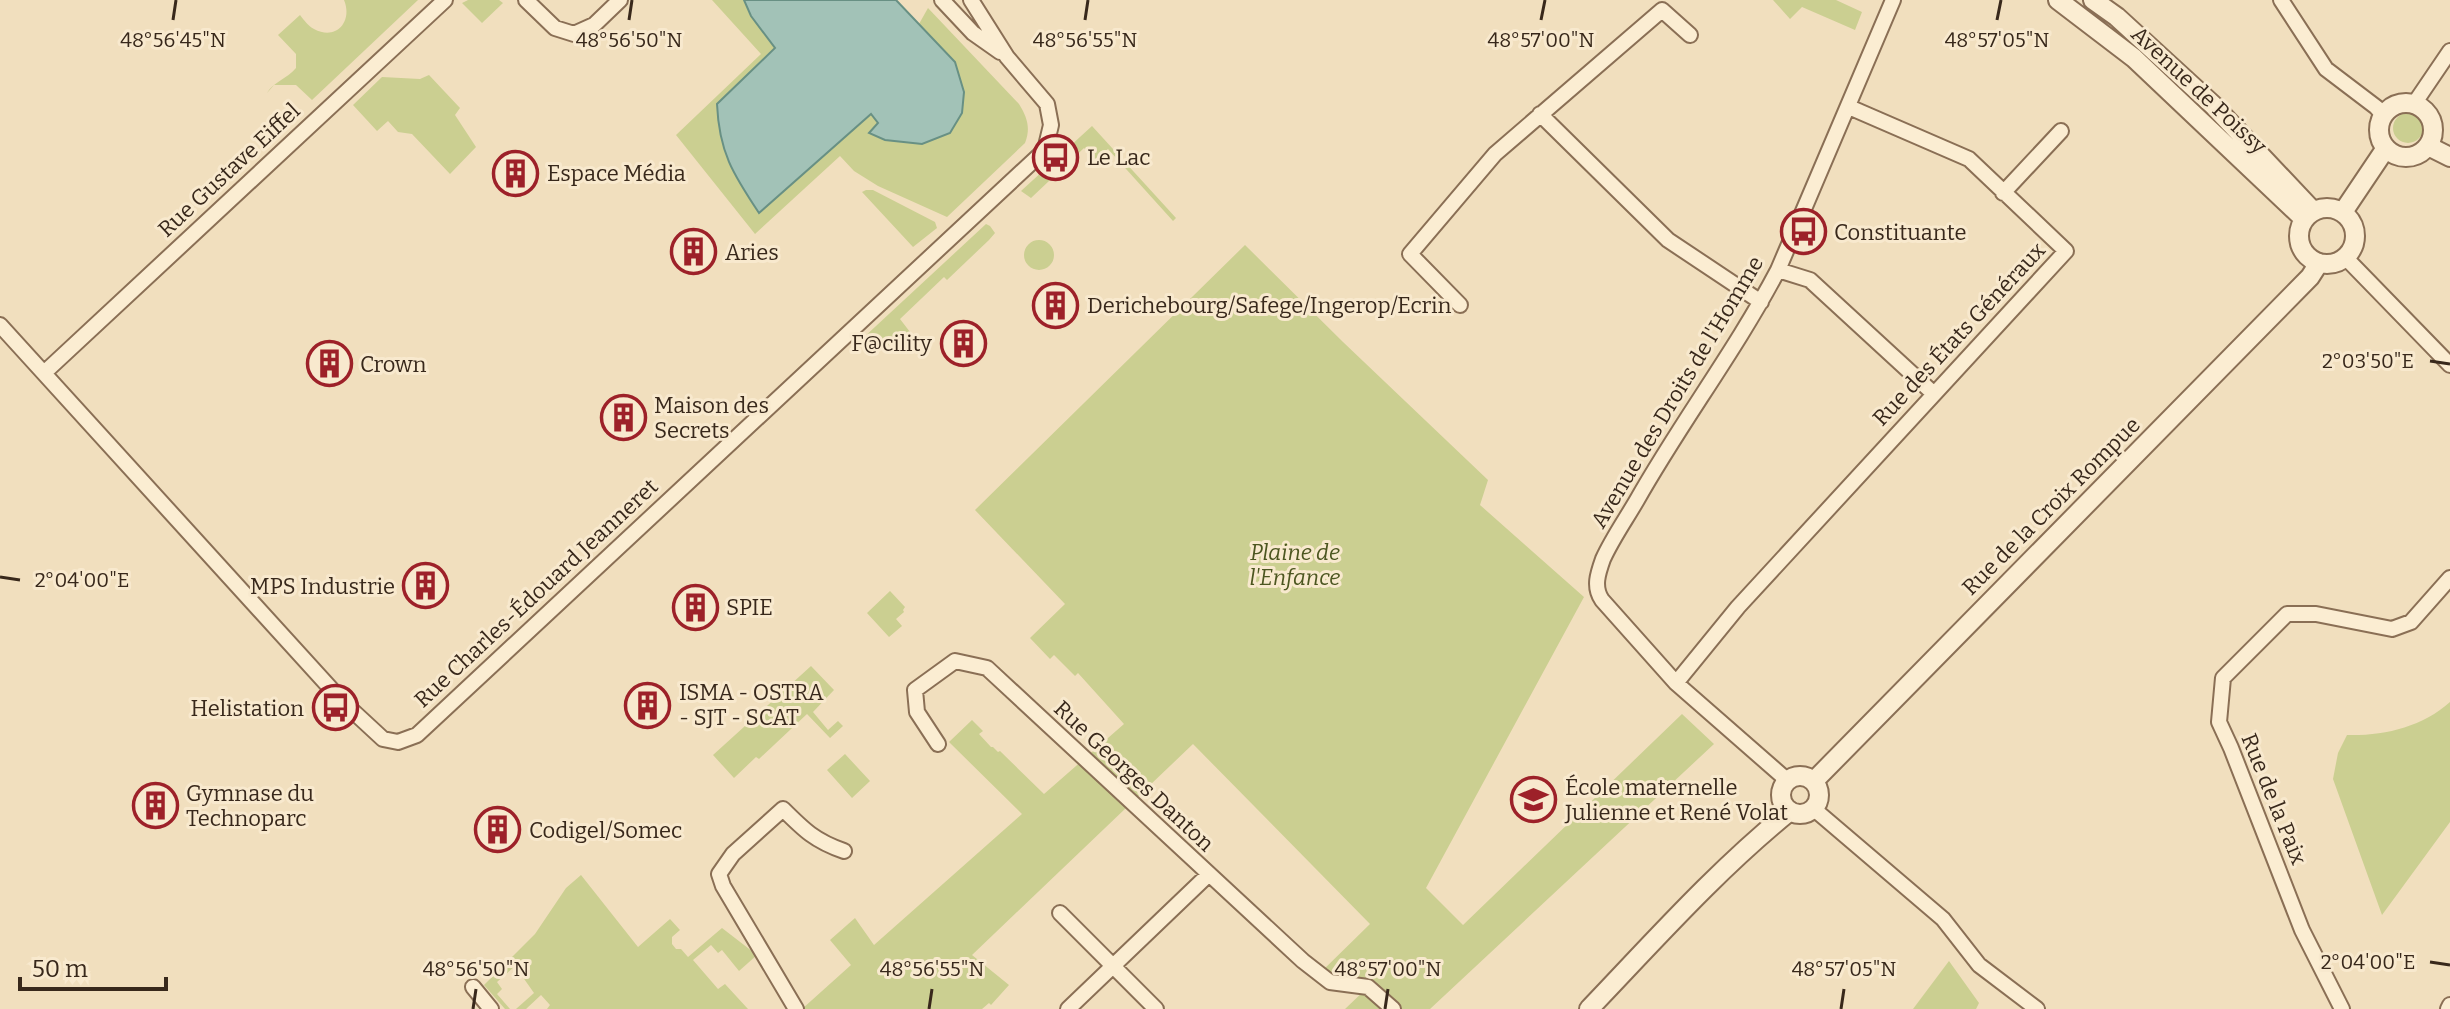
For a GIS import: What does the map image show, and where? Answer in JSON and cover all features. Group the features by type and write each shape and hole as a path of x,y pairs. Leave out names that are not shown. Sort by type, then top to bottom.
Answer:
{"street":[{"name":"Rue Gustave Eiffel","path":"44,373 445,0"},
{"path":"526,0 555,28 574,34 594,25 620,0"},
{"name":"Rue Charles-Édouard Jeanneret","path":"942,0 973,33 1007,57"},
{"name":"Rue Charles-Édouard Jeanneret","path":"0,325 343,702 383,739 398,742 417,735 1045,150 1051,125 1047,104 1007,57 971,0"},
{"name":"Avenue des Droits de l'Homme","path":"1676,683 1602,600 1597,587 1604,557 1778,270 1893,0"},
{"name":"Avenue de Poissy","path":"2058,0 2134,58 2308,215"},
{"name":"Avenue de Poissy","path":"2093,0 2117,17 2213,105 2308,215"},
{"path":"2281,0 2326,69 2384,116"},
{"path":"1460,305 1410,254 1495,154 1662,10 1690,35"},
{"path":"2414,104 2450,51"},
{"path":"2414,104 2430,117 2433,136 2421,152 2403,157 2386,148 2380,129 2384,116 2397,105 2414,104"},
{"name":"Rue des États Généraux","path":"1676,683 1738,607 2066,251 1969,159 1849,107"},
{"path":"1540,114 1668,240 1761,302"},
{"path":"2433,126 2450,144"},
{"path":"2003,193 2061,131"},
{"path":"2428,146 2450,157"},
{"path":"2343,212 2386,148"},
{"path":"2328,207 2343,212 2355,228 2353,248 2345,257 2330,264 2308,257 2299,239 2300,229 2308,215 2328,207"},
{"path":"2345,257 2450,365"},
{"name":"Rue de la Croix Rompue","path":"1814,781 2142,450 2310,277 2319,263"},
{"path":"1778,270 1810,280 1934,394"},
{"name":"Rue de la Paix","path":"2342,1009 2302,930 2219,722 2223,678 2287,614 2316,614 2392,629 2411,622 2450,578"},
{"name":"Rue Georges Danton","path":"938,744 917,712 915,690 955,661 987,668 1303,961 1330,982 1368,987 1393,1009"},
{"path":"1676,683 1788,781"},
{"path":"1797,777 1814,781 1819,798 1814,809 1802,814 1790,811 1782,800 1782,792 1788,781 1797,777"},
{"path":"796,1009 723,886 719,874 733,854 783,809 807,833 822,843 844,851"},
{"path":"1814,809 1943,919 1979,965 2037,1009"},
{"path":"1589,1009 1674,920 1790,811"},
{"path":"1068,1009 1208,875"},
{"path":"1060,913 1156,1009"},
{"path":"473,987 491,1009"}],"green space":[{"path":"344,0 418,0 312,100 296,85 274,85 296,68 296,54 278,35 300,15 312,28 329,33 336,31 344,22"},
{"path":"468,0 499,0 503,3 482,23 462,3"},
{"path":"712,0 744,0 751,16 775,48 871,113 878,123 955,62 919,24 928,8 1019,104 1027,123 1025,143 947,217 878,186 854,171 840,156 755,234 676,135 761,54"},
{"path":"1773,0 1836,0 1862,12 1855,30 1802,7 1790,19"},
{"path":"429,75 460,108 455,115 476,147 450,174 412,134 398,132 388,121 377,131 353,105 382,77 420,79"},
{"path":"2408,113 2414,114 2422,122 2422,134 2414,142 2408,143 2402,142 2394,134 2393,128 2394,122 2402,114"},
{"path":"1092,126 1176,218 1173,221 1108,149 1095,159 1084,148 1031,198 1021,191"},
{"path":"873,190 935,222 937,228 913,247 862,192"},
{"path":"986,224 995,233 989,240 900,319 910,332 898,345 862,344 862,339"},
{"path":"1039,240 1045,241 1053,249 1053,261 1045,269 1039,270 1033,269 1025,261 1024,255 1025,249 1033,241"},
{"name":"Plaine de l'Enfance","path":"1245,245 1488,480 1480,505 1584,597 1426,888 1463,925 1682,714 1714,744 1430,1009 1345,1009 1367,988 1319,974 1370,924 1193,744 972,955 1009,985 991,1005 989,1003 982,1009 802,1009 851,965 830,940 855,918 874,945 1022,814 949,742 972,720 983,731 979,734 991,747 1000,751 1044,794 1124,724 1078,673 1075,676 1054,655 1050,659 1030,638 1065,604 975,510"},
{"path":"890,591 905,607 896,619 902,626 889,637 867,613"},
{"path":"811,666 834,690 813,712 828,730 838,721 843,726 830,738 807,714 734,778 713,755"},
{"path":"2450,702 2450,822 2382,915 2333,779 2338,753 2347,735 2375,734 2415,724"},
{"path":"845,754 870,781 852,798 827,770"},
{"path":"581,875 638,947 670,919 680,930 672,937 672,944 688,957 722,928 757,955 739,971 722,950 718,953 711,945 693,960 718,989 725,984 748,1009 547,1009 550,1005 541,995 526,1009 516,1009 534,993 515,966 497,982 502,989 497,994 510,1009 505,1009 484,985 535,934 566,888"},
{"path":"1949,961 1979,1003 1976,1009 1913,1009"}],"water":[{"path":"744,0 896,0 955,62 964,92 962,113 950,133 922,144 885,140 869,133 878,123 871,114 759,213 729,162 718,121 717,104 775,48 751,16"}],"place":[{"name":"Le Lac","path":"1056,157"},
{"name":"Espace Média","path":"516,173"},
{"name":"Constituante","path":"1803,232"},
{"name":"Aries","path":"694,252"},
{"name":"Derichebourg/Safege/Ingerop/Ecrin","path":"1056,305"},
{"name":"F@cility","path":"963,343"},
{"name":"Crown","path":"329,364"},
{"name":"Maison des Secrets","path":"623,418"},
{"name":"MPS Industrie","path":"426,586"},
{"name":"SPIE","path":"695,607"},
{"name":"ISMA - OSTRA - SJT - SCAT","path":"648,705"},
{"name":"Helistation","path":"335,708"},
{"name":"École maternelle Julienne et René Volat","path":"1534,800"},
{"name":"Gymnase du Technoparc","path":"155,806"},
{"name":"Codigel/Somec","path":"498,830"}]}
